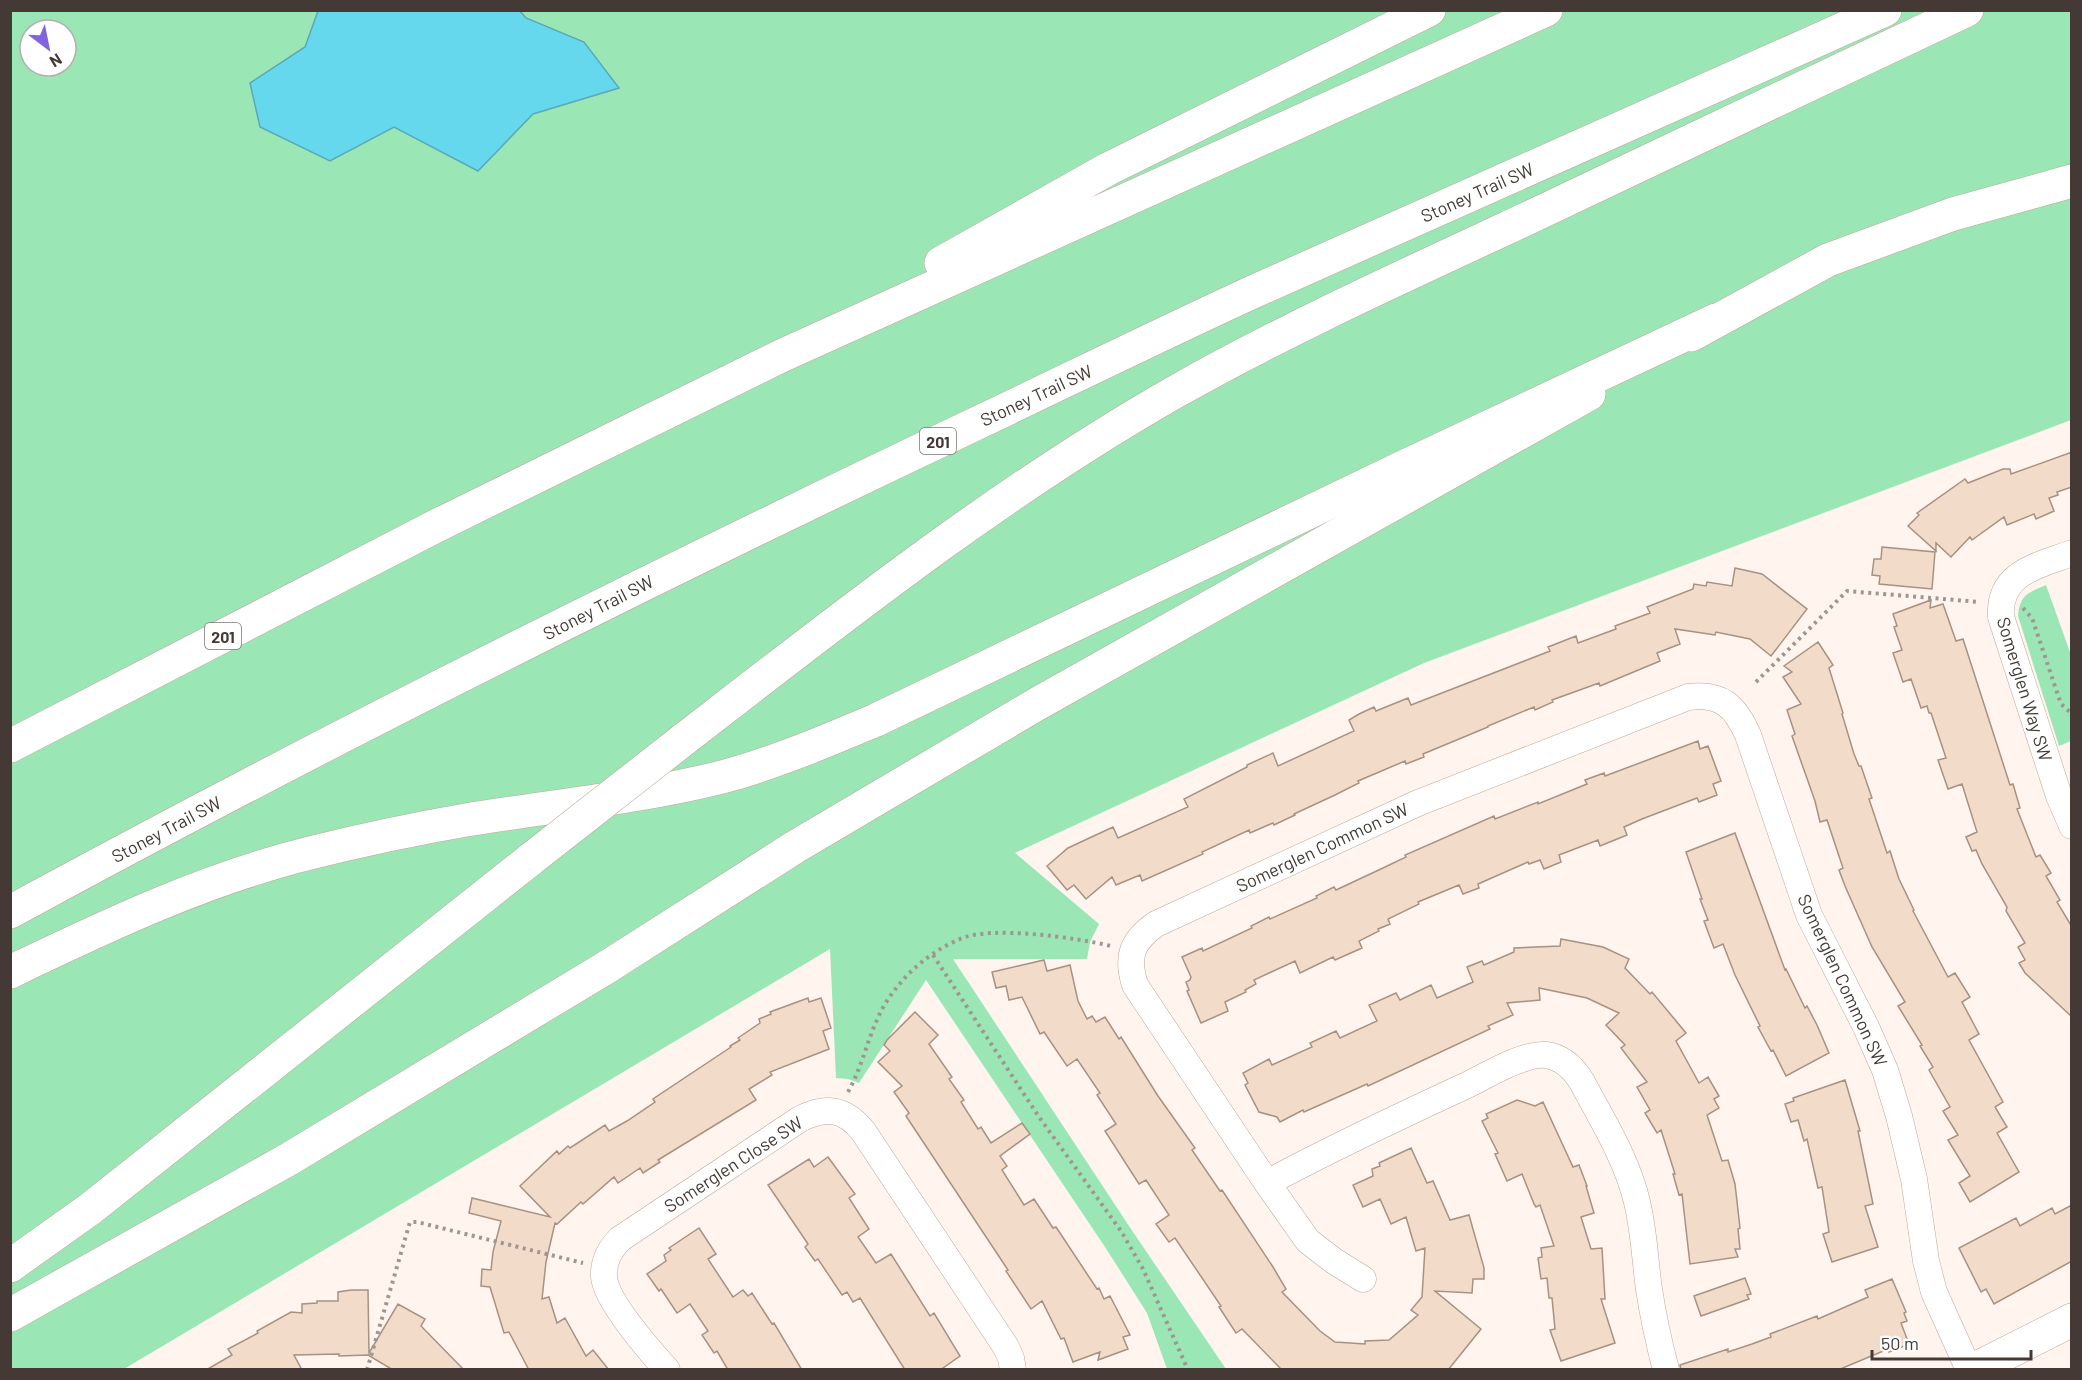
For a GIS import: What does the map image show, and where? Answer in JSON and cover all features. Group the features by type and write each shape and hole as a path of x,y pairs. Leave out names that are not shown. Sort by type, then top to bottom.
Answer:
{"main road":[{"path":"781,356 1107,169 1429,10"},
{"name":"201","path":"10,746 436,526 781,356 1545,10"},
{"name":"Stoney Trail SW","path":"10,912 147,838 426,694 660,575 896,461 1251,293 1885,10"},
{"path":"10,1266 90,1209 531,859 892,579 995,505 1093,441 1177,391 1321,316 1967,10"},
{"path":"10,1314 67,1285 289,1159 607,967 795,846 1026,710 1489,452 1716,320 1828,260 1953,214 2072,181"},
{"path":"10,972 176,896 249,869 312,852 467,820 581,804 723,777 823,743 876,720 1716,320"},
{"path":"1971,1370 2072,1320"}],"street":[{"name":"Somerglen Way SW","path":"2072,553 2023,572 2016,577 2004,593 2000,607 2001,617 2059,796 2072,826"},
{"name":"Somerglen Common SW","path":"1132,951 1143,933 1156,924 1418,803 1689,697 1703,695 1726,703 1739,716 1748,735 1809,915 1866,1027 1885,1070 1914,1179 1926,1261 1934,1292 1971,1370"},
{"path":"1132,951 1131,972 1135,985 1308,1241 1334,1261 1364,1279"},
{"path":"1267,1183 1383,1124 1520,1060 1545,1055 1560,1059 1576,1072 1582,1082 1626,1168 1637,1200 1644,1233 1649,1287 1666,1370"},
{"name":"Somerglen Close SW","path":"604,1269 611,1248 620,1239 800,1119 824,1110 836,1112"},
{"path":"836,1112 856,1122 863,1131 1006,1347 1011,1358 1012,1370"},
{"path":"604,1269 609,1293 644,1343 667,1370"}],"path":[{"path":"1756,682 1847,591 1970,602"},
{"path":"836,1112 856,1078 870,1033 897,986 914,967 962,938 980,934 1025,934 1090,940 1132,951"},
{"path":"933,955 1039,1117 1121,1231 1143,1269 1188,1370"},
{"path":"367,1370 410,1222 604,1269"}],"green space":[{"path":"10,11 2071,11 2071,420 1424,663 1015,853 1099,924 1090,942 1087,959 953,959 1226,1369 1167,1369 1147,1313 926,980 859,1083 836,1078 830,949 124,1369 11,1369"},
{"path":"2046,585 2071,655 2071,741 2059,746 2018,616 2023,599 2034,590"}],"water":[{"path":"318,11 520,11 526,18 584,42 619,88 533,114 478,171 394,127 330,161 260,127 250,83 305,47"}],"building":[{"path":"2072,452 2072,487 2057,492 2058,495 2049,498 2054,511 2036,519 2034,514 2007,525 2004,517 1972,540 1970,537 1951,557 1936,543 1936,551 1908,526 1919,515 1917,513 1965,479 1968,483 2003,469 2010,469 2011,474"},
{"path":"1882,547 1935,552 1932,589 1879,584 1880,576 1872,575 1874,559 1881,559"},
{"path":"1735,568 1762,574 1807,609 1771,656 1750,639 1716,632 1715,635 1675,629 1680,644 1657,653 1660,661 1600,686 1599,683 1552,700 1553,702 1535,710 1534,707 1423,754 1424,757 1406,764 1405,761 1358,781 1359,783 1274,825 1273,823 1250,833 1249,830 1202,852 1203,854 1142,881 1140,875 1116,885 1112,877 1086,899 1074,885 1067,890 1047,866 1068,848 1113,827 1118,838 1188,807 1184,799 1273,753 1278,766 1354,731 1349,720 1374,707 1376,711 1408,698 1411,705 1550,651 1548,647 1576,636 1578,643 1616,629 1615,626 1650,613 1647,607 1693,589 1694,584 1706,586 1707,582 1732,586"},
{"path":"1931,600 1930,608 1943,604 1956,641 1963,639 2010,785 2013,784 2020,808 2017,809 2036,857 2040,855 2051,873 2046,876 2060,900 2057,902 2072,927 2072,1017 2025,973 2019,963 2025,960 2018,947 2025,943 2006,911 2007,907 1976,850 1972,851 1966,837 1977,832 1962,784 1948,789 1938,760 1946,758 1931,713 1927,706 1921,708 1911,679 1903,682 1893,653 1902,650 1894,627 1897,626 1893,614"},
{"path":"1818,642 1833,665 1829,668 1842,714 1854,754 1861,766 1872,798 1869,799 1887,853 1890,851 1913,911 1948,977 1955,973 1970,997 1962,1002 1979,1034 1969,1040 2003,1102 1995,1107 2007,1127 1997,1133 2019,1172 1970,1202 1959,1183 1970,1176 1948,1140 1958,1135 1943,1111 1950,1107 1929,1070 1933,1067 1920,1046 1922,1045 1898,1006 1905,1002 1872,947 1845,886 1839,870 1843,868 1827,820 1820,822 1792,736 1795,734 1787,710 1801,704 1783,677 1792,672 1784,666"},
{"path":"1698,741 1700,749 1708,746 1721,781 1713,784 1717,795 1699,802 1697,798 1642,819 1624,827 1627,835 1600,846 1598,840 1559,855 1561,862 1544,869 1540,860 1529,864 1528,862 1478,884 1479,888 1463,894 1459,885 1418,902 1419,904 1388,919 1390,924 1359,941 1362,948 1335,960 1333,957 1300,973 1295,961 1254,980 1256,984 1245,990 1246,992 1225,1002 1228,1011 1201,1023 1187,991 1189,990 1186,982 1191,977 1182,957 1202,948 1203,951 1252,928 1251,926 1269,917 1270,919 1317,898 1316,896 1334,887 1336,890 1406,857 1405,855 1494,816 1495,819 1538,802 1538,804 1587,784 1585,780 1604,773 1605,776"},
{"path":"1735,833 1785,970 1805,1008 1807,1006 1829,1053 1786,1076 1758,1027 1760,1026 1735,975 1723,944 1714,948 1704,921 1708,920 1700,899 1702,899 1686,852"},
{"path":"1561,939 1603,947 1629,959 1625,968 1650,994 1652,992 1686,1033 1676,1041 1699,1083 1708,1077 1719,1096 1714,1099 1719,1108 1707,1115 1722,1161 1728,1160 1735,1184 1740,1228 1738,1229 1740,1249 1735,1249 1738,1257 1690,1264 1682,1194 1679,1195 1661,1130 1657,1133 1645,1113 1650,1110 1637,1087 1647,1082 1621,1048 1625,1045 1606,1025 1619,1013 1587,998 1539,988 1540,1000 1507,1003 1513,1015 1488,1026 1490,1029 1368,1086 1367,1084 1304,1112 1303,1110 1280,1122 1277,1117 1259,1112 1245,1085 1248,1083 1243,1073 1269,1059 1272,1065 1312,1047 1310,1043 1336,1031 1340,1038 1377,1021 1369,1005 1396,993 1400,1000 1431,985 1437,998 1473,982 1467,967 1482,961 1484,965 1514,952 1514,948 1560,946"},
{"path":"1044,960 1047,971 1070,965 1078,1001 1087,1019 1092,1016 1096,1022 1105,1017 1119,1039 1121,1037 1158,1096 1195,1148 1192,1150 1220,1191 1222,1190 1273,1267 1286,1289 1282,1292 1320,1331 1335,1342 1365,1344 1365,1341 1389,1340 1418,1315 1411,1310 1422,1297 1425,1248 1416,1251 1406,1217 1391,1224 1380,1199 1363,1207 1353,1185 1373,1176 1372,1169 1380,1166 1379,1163 1411,1148 1427,1183 1433,1181 1450,1220 1469,1215 1484,1268 1484,1279 1473,1279 1472,1293 1435,1291 1481,1329 1448,1370 1282,1370 1242,1329 1236,1333 1219,1307 1221,1306 1175,1238 1169,1242 1156,1224 1169,1215 1146,1180 1139,1184 1105,1131 1116,1124 1097,1095 1100,1093 1077,1059 1067,1066 1044,1032 1040,1034 1022,997 1009,1000 1006,986 996,988 992,972"},
{"path":"808,998 809,1002 821,998 831,1028 823,1031 829,1049 770,1072 772,1075 749,1089 756,1100 658,1160 660,1162 643,1173 640,1168 618,1183 614,1177 583,1204 581,1202 557,1224 555,1223 546,1262 542,1299 549,1297 557,1323 565,1318 586,1356 593,1350 609,1370 529,1370 509,1332 504,1333 490,1287 481,1286 482,1269 491,1270 501,1221 469,1213 472,1198 550,1217 520,1186 557,1151 559,1154 568,1146 570,1148 605,1125 609,1131 627,1121 655,1102 653,1099 731,1047 740,1040 738,1038 760,1023 759,1019 771,1014 770,1012"},
{"path":"915,1012 938,1035 929,1044 952,1077 949,1079 964,1100 961,1102 978,1129 981,1127 991,1143 1022,1123 1030,1134 1000,1156 1007,1166 1002,1170 1024,1205 1034,1199 1053,1228 1056,1227 1097,1289 1099,1288 1104,1299 1110,1296 1130,1335 1123,1337 1128,1349 1098,1360 1100,1352 1073,1362 1064,1338 1061,1339 1042,1301 1031,1309 1006,1271 1008,1270 906,1116 909,1113 894,1092 902,1086 878,1062 890,1051 884,1045 887,1040"},
{"path":"1845,1080 1860,1131 1858,1131 1873,1204 1865,1206 1878,1247 1832,1262 1823,1234 1829,1232 1822,1187 1818,1188 1807,1139 1804,1141 1798,1120 1791,1122 1785,1104 1794,1101 1793,1098"},
{"path":"1517,1100 1535,1106 1543,1102 1573,1167 1579,1165 1587,1186 1594,1213 1581,1217 1591,1249 1602,1248 1605,1299 1601,1299 1615,1343 1561,1361 1550,1330 1555,1329 1552,1298 1549,1298 1547,1278 1541,1279 1538,1258 1542,1257 1541,1248 1554,1246 1540,1205 1536,1207 1534,1204 1522,1174 1507,1181 1495,1154 1498,1153 1482,1121 1488,1118 1486,1114"},
{"path":"828,1157 855,1194 849,1198 869,1229 858,1237 876,1263 891,1254 930,1316 934,1313 960,1356 940,1370 905,1370 860,1298 853,1302 847,1292 842,1295 818,1259 815,1261 805,1247 808,1244 768,1185 809,1159 814,1167"},
{"path":"2072,1205 2072,1261 1994,1304 1986,1289 1981,1292 1959,1248 2016,1218 2020,1226 2052,1208 2055,1214"},
{"path":"699,1228 716,1254 708,1259 733,1297 743,1290 748,1296 752,1293 772,1324 774,1323 802,1370 728,1370 717,1351 714,1353 702,1335 708,1331 690,1304 677,1313 661,1289 659,1291 647,1274 666,1261 664,1255 671,1250 669,1248"},
{"path":"1745,1278 1751,1294 1747,1295 1749,1299 1701,1316 1694,1296"},
{"path":"1892,1279 1906,1312 1904,1313 1907,1321 1901,1323 1909,1344 1889,1352 1888,1349 1838,1370 1681,1370 1680,1365 1728,1349 1728,1352 1752,1344 1771,1337 1770,1334 1817,1316 1818,1319 1868,1297 1865,1290"},
{"path":"368,1290 369,1353 398,1304 425,1319 421,1326 464,1370 393,1370 368,1355 339,1356 339,1354 294,1355 302,1370 206,1370 232,1355 228,1349 258,1333 257,1331 291,1312 302,1313 302,1304 338,1301 338,1292"}]}
